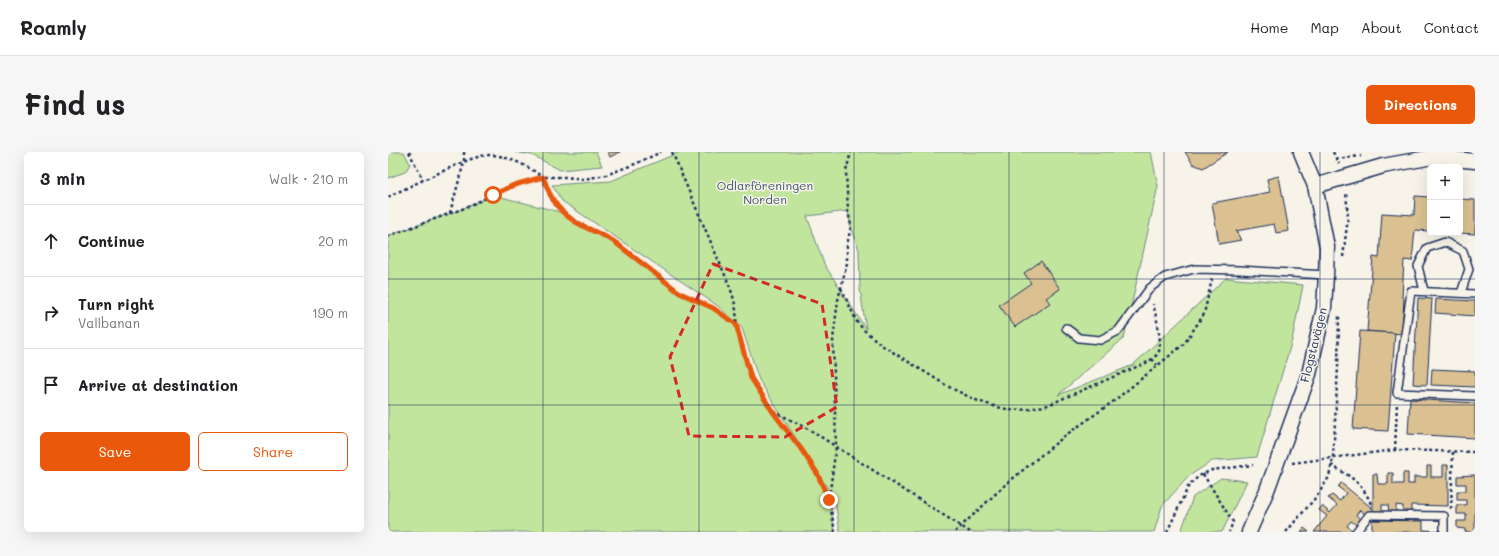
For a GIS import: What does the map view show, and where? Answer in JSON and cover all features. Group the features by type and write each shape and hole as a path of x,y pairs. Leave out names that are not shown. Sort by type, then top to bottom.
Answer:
{"street":[{"name":"Flogstavägen","path":"1249,532 1267,490 1308,374 1324,308 1326,247 1315,186 1301,152"},
{"path":"1315,186 1383,166 1433,154 1475,161"}],"lane":[{"path":"1424,291 1418,266 1427,248 1445,242 1463,251 1468,269 1461,293"},
{"path":"1066,328 1079,338 1100,340 1118,331 1148,290 1165,277 1194,269 1326,275"},
{"path":"1475,294 1411,291 1397,393 1475,396"},
{"path":"1356,532 1370,515 1372,515 1444,516 1444,532"}],"path":[{"path":"409,152 423,180"},
{"path":"450,213 464,162 464,152"},
{"path":"388,236 450,213 514,185 543,177 584,179 606,175 661,152"},
{"path":"672,152 734,298 737,317 736,324 751,378 773,412 817,473 829,500 835,532"},
{"path":"829,500 836,446 833,339 838,300 847,263 847,245 851,226 848,211 846,171 851,152"},
{"path":"1333,152 1344,177 1348,217 1342,263"},
{"path":"388,198 423,180 477,157 491,155 508,158 526,166 543,177 550,196 557,206 581,226 607,237 680,293 713,308 736,324"},
{"path":"955,532 1005,485 1034,461 1066,435 1114,401 1184,344 1204,314 1215,269"},
{"path":"841,288 857,322 865,332 883,346 949,387 978,401 1011,410 1028,409 1048,405 1148,362 1157,355 1159,349 1159,338 1154,307 1148,290"},
{"path":"1286,532 1317,496 1329,477 1333,458 1338,367 1339,313"},
{"path":"1152,359 1157,365"},
{"path":"1395,450 1397,393"},
{"path":"773,412 781,414 836,446 970,532"},
{"path":"1290,463 1395,450 1475,452"},
{"path":"1444,516 1451,511 1453,451"},
{"path":"1167,532 1188,485 1203,474 1212,470 1253,465"},
{"path":"1331,465 1353,478 1366,491 1372,506 1372,515"},
{"path":"1203,474 1233,522 1229,532"}],"highlighted area":[{"path":"713,264 822,304 837,407 785,437 689,436 670,357"}],"green space":[{"path":"388,152 404,152 410,164 405,172 388,178"},
{"path":"515,152 596,152 602,166 560,170 532,155"},
{"name":"Odlarföreningen Norden","path":"680,152 1151,152 1158,186 1124,338 1058,395 1133,365 1226,278 1303,285 1292,340 1257,457 1212,461 1189,476 1162,506 1154,532 840,532 835,500 759,380 742,328 718,306 562,201 552,185 611,181","holes":["848,211 859,250 860,289 866,329 824,264 807,216"]},
{"path":"493,195 564,213 581,226 607,237 616,243 680,293 713,308 736,324 751,378 773,412 817,473 829,499 835,532 388,532 388,236 462,209"},
{"path":"1221,478 1247,481 1222,532 1181,532 1193,497"}],"building":[{"path":"608,152 620,152 610,157"},
{"path":"1185,152 1228,152 1203,168 1193,164"},
{"path":"1279,176 1289,231 1276,233 1274,224 1236,231 1241,240 1219,244 1212,203 1270,192 1267,179"},
{"path":"1415,196 1427,197 1427,231 1415,230 1412,261 1404,260 1402,334 1367,331 1373,257 1379,258 1382,213 1414,215"},
{"path":"1463,199 1475,200 1475,234 1463,233"},
{"path":"1041,261 1060,289 1046,298 1050,303 1015,327 999,305 1031,283 1024,273"},
{"path":"1418,298 1432,299 1427,385 1413,384"},
{"path":"1436,299 1475,301 1475,316 1435,313"},
{"path":"1360,331 1395,333 1388,431 1353,429"},
{"path":"1432,369 1475,371 1475,387 1431,385"},
{"path":"1410,399 1475,403 1475,438 1408,434"},
{"path":"1443,465 1448,465 1448,506 1411,505 1411,512 1403,512 1403,506 1396,505 1396,513 1389,513 1388,505 1382,505 1382,513 1373,513 1373,474 1377,474 1378,484 1388,484 1388,473 1393,473 1393,484 1403,484 1403,473 1408,473 1408,484 1414,484 1414,477 1427,477 1427,466 1431,466 1431,477 1443,477"},
{"path":"1475,475 1475,532 1465,532 1465,529 1457,528 1457,521 1466,521 1466,514 1457,514 1457,505 1466,505 1466,500 1457,500 1457,491 1466,491 1466,484 1457,484 1457,476"},
{"path":"1341,483 1372,508 1366,515 1360,510 1356,515 1362,520 1357,525 1351,521 1347,526 1352,530 1351,532 1314,532 1327,516 1319,510 1322,506 1330,513 1337,505 1328,498 1332,495 1340,501 1346,493 1338,487"},
{"path":"1372,520 1423,521 1423,530 1441,532 1372,532"},
{"path":"1304,528 1309,532 1301,532"}],"route":[{"path":"493,195 514,185 543,177 550,196 557,206 581,226 607,237 651,269 680,293 713,308 736,324 738,336 751,378 773,412 817,473 829,500"}]}
